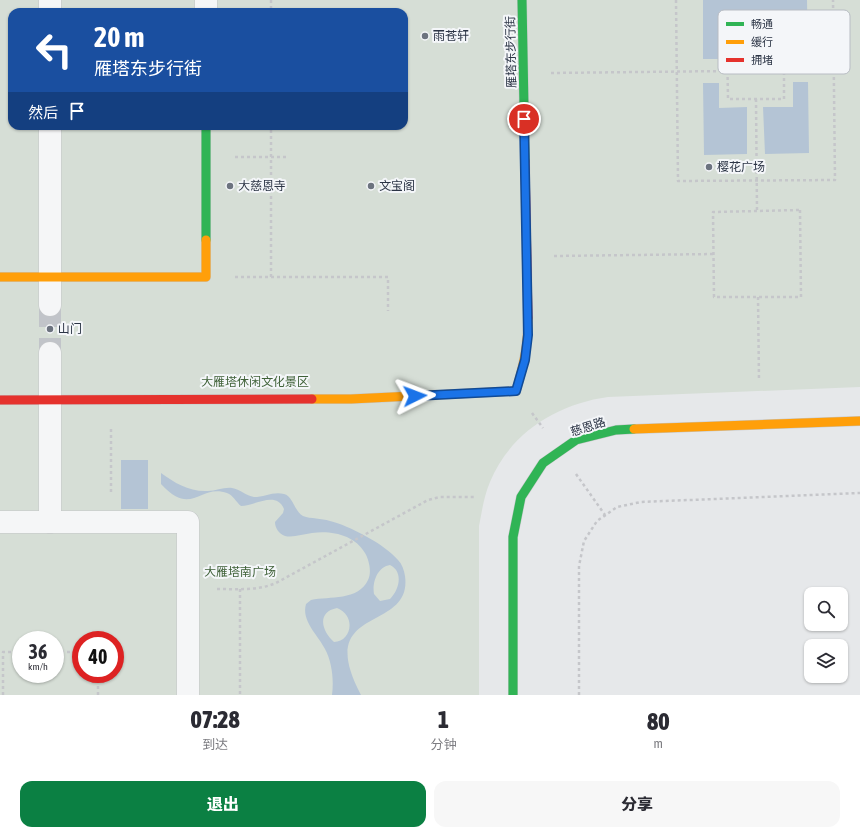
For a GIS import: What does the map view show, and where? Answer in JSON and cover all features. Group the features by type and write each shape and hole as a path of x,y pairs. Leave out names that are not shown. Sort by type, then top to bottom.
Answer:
{"street":[{"name":"雁塔东步行街","path":"112,400 351,399 516,391 525,360 528,335 522,0"},
{"path":"50,130 50,305"},
{"path":"0,277 206,277 206,130"},
{"path":"50,353 50,522"},
{"path":"0,400 112,400"},
{"name":"慈恩路","path":"513,695 513,537 521,497 543,463 576,440 616,430 860,421"},
{"path":"0,522 188,522 188,695"}],"path":[{"path":"676,0 678,181 835,180 834,74"},
{"path":"833,0 833,10"},
{"path":"523,73 718,71"},
{"path":"727,74 728,99 784,99 784,74"},
{"path":"756,99 757,211"},
{"path":"270,130 270,277"},
{"path":"206,157 289,157"},
{"path":"800,210 801,297 714,297 714,212 757,211 800,210"},
{"path":"526,256 714,254"},
{"path":"206,277 388,277 388,311"},
{"path":"758,297 759,380"},
{"path":"112,400 112,522"},
{"path":"579,695 579,566 584,541 597,521 617,507 641,502 860,493"},
{"path":"188,589 240,589 265,587 276,583 428,500 440,497 476,497"},
{"path":"240,589 240,695"},
{"path":"3,695 3,652 12,652"},
{"path":"98,683 98,695"}],"green space":[{"name":"大雁塔休闲文化景区","path":"0,0 860,0 860,387 608,397 571,406 537,424 523,435 510,449 490,482 479,526 479,695 0,695"}],"water":[{"path":"703,0 807,0 807,10 718,10 718,59 703,59"},
{"path":"793,82 808,82 809,153 765,154 763,107 793,107"},
{"path":"703,83 719,83 719,108 747,107 747,154 704,155"},
{"path":"121,460 148,460 148,509 121,509"},
{"path":"161,473 177,483 195,490 208,491 232,488 254,497 276,493 284,494 290,498 300,514 303,516 338,523 356,531 385,548 401,563 405,576 403,594 395,606 355,632 348,646 349,666 361,695 332,695 333,677 331,665 325,649 308,622 305,610 306,604 311,600 351,595 363,587 368,580 370,570 369,563 361,547 349,538 334,533 319,532 291,537 281,534 275,522 283,513 284,509 280,503 276,501 265,500 241,506 229,494 218,491 210,492 196,498 181,498 172,494 161,484","holes":["390,565 399,576 398,586 390,599 380,601 374,594 376,576 385,566","337,608 347,617 349,628 348,633 344,638 340,641 334,642 326,633 323,623 326,614 330,610"]}],"tunnel":[{"path":"50,305 50,353"}],"traffic: fast":[{"path":"522,0 525,161"},
{"path":"206,130 206,240"},
{"path":"513,695 513,537 521,497 543,463 576,440 616,430 634,429"}],"traffic: slow":[{"path":"0,277 206,277 206,240"},
{"path":"312,399 351,399 516,391 525,355 528,318"},
{"path":"634,429 860,421"}],"traffic: jam":[{"path":"525,161 528,318"},
{"path":"0,400 312,399"}],"place":[{"name":"雨苍轩","path":"425,36"},
{"name":"樱花广场","path":"709,167"},
{"name":"大慈恩寺","path":"230,186"},
{"name":"文宝阁","path":"371,186"},
{"name":"山门","path":"50,329"}],"route":[{"path":"415,396 516,391 519,384 525,360 528,335 524,119"}],"park label":[{"name":"大雁塔南广场","path":"240,572"}]}
